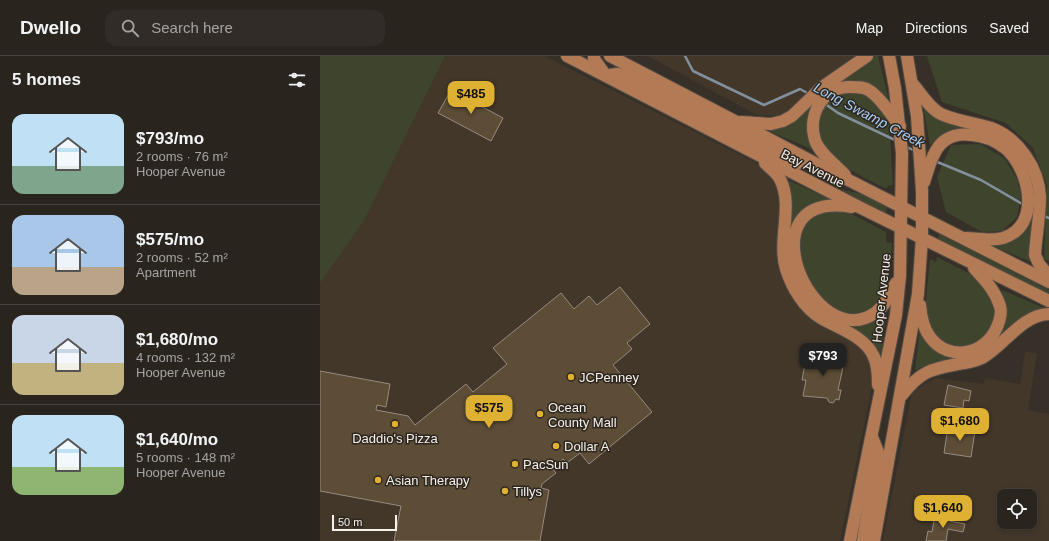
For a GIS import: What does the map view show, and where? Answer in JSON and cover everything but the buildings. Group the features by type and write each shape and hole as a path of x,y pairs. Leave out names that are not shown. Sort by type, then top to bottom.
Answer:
{"main road":[{"path":"594,56 594,59 606,75 617,74 627,76 780,155 818,170 848,179"},
{"name":"Bay Avenue","path":"610,56 1049,282"},
{"path":"848,179 817,145 813,119 816,100 867,56"},
{"name":"Hooper Avenue","path":"850,541 896,315 900,276 902,206 901,130 889,56"},
{"path":"874,541 918,294 922,238 922,191 926,156 917,116 907,56"},
{"name":"Bay Avenue","path":"573,57 759,156 971,264 1049,301"},
{"path":"912,82 931,106 940,113 992,129 1002,134 1021,150 1031,164 1037,178 1040,196 1015,231 1004,237 990,240 961,237"},
{"path":"736,122 771,124 783,121 836,89 849,87 862,88 870,91 884,105 901,130"},
{"path":"926,156 947,139 958,135 981,136 996,142 1006,149 1018,164 1024,176 1031,207 1038,219 1035,255 1049,276"},
{"path":"759,156 779,177 785,193 784,253 786,269 795,290 808,308 820,317 857,338 868,348 876,361 879,401"},
{"path":"861,208 826,205 813,210 802,218 797,227 794,249 799,275 804,284 819,303 837,315 847,319 857,319 876,312 887,300 900,276"},
{"path":"918,294 925,328 930,338 939,345 959,353 971,352 983,346 994,336 1000,321 1000,308 991,288 971,264"},
{"path":"901,396 911,383 922,374 934,368 976,361 992,352 1029,318 1049,314"},
{"path":"863,541 878,452 872,436"}],"shaded area":[{"name":"Ocean County Mall","path":"445,56 545,56 766,168 774,177 780,193 782,271 864,350 875,372 840,541 320,541 320,283 364,221"},
{"path":"648,56 861,56 788,112 779,115 761,116"},
{"path":"1025,352 1037,353 1028,410 1049,414 1049,541 883,541 912,392 936,378 984,384 985,378 1020,384"}],"green space":[{"path":"320,56 445,56 364,221 320,283"},
{"path":"875,56 878,56 889,101 836,84 862,68"},
{"path":"927,56 1049,56 1049,261 1044,259 1047,185 1033,148 1006,123 942,102"},
{"path":"851,92 871,96 889,121 893,185 887,186 887,189 849,169 827,150 820,139 818,126 824,108 834,98"},
{"path":"816,101 811,149 767,130 767,129"},
{"path":"923,105 975,129 936,141 930,145"},
{"path":"980,144 1004,158 1017,179 1021,197 1017,217 1002,231 982,232 946,212 937,177 951,145"},
{"path":"790,181 833,201 822,203 791,235 789,235 790,192 788,183"},
{"path":"843,190 862,194 887,206 886,213 883,213 842,192"},
{"path":"821,212 848,212 886,232 886,242 892,243 889,288 877,306 856,313 846,313 832,306 823,299 809,280 800,257 799,246 802,231 812,219"},
{"path":"1033,216 1029,247 1031,262 990,245"},
{"path":"939,234 1049,290 1049,296 938,241"},
{"path":"937,257 972,275 979,280 991,294 996,316 987,337 965,348 948,346 933,335 925,311 930,259 936,262"},
{"path":"1002,290 1049,310 997,338 1001,332 1004,320"},
{"path":"884,314 886,315 881,361 841,322 858,324 874,320"},
{"path":"920,329 958,359 930,364 915,370"}],"waterway":[{"name":"Long Swamp Creek","path":"685,56 693,71 764,105 800,89 809,94"},
{"name":"Long Swamp Creek","path":"824,103 838,113 897,141"},
{"name":"Long Swamp Creek","path":"905,146 915,151"},
{"name":"Long Swamp Creek","path":"935,161 981,180 1024,205"},
{"name":"Long Swamp Creek","path":"1042,215 1049,218"}],"place":[{"name":"JCPenney","path":"571,377"},
{"name":"Ocean County Mall","path":"540,414"},
{"name":"Daddio's Pizza","path":"395,424"},
{"name":"Dollar A","path":"556,446"},
{"name":"PacSun","path":"515,464"},
{"name":"Asian Therapy","path":"378,480"},
{"name":"Tillys","path":"505,491"}]}
